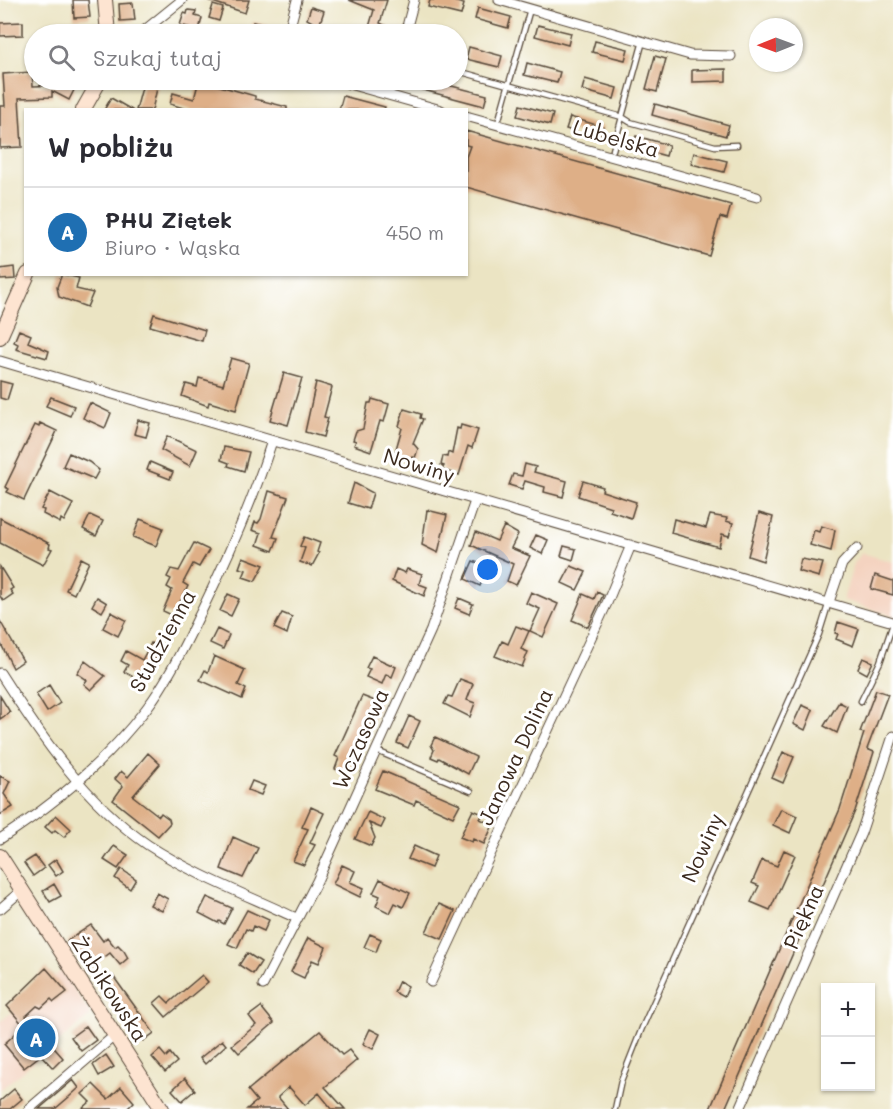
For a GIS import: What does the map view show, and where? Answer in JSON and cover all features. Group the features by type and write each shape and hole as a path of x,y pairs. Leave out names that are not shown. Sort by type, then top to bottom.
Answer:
{"street":[{"path":"105,0 107,24"},
{"path":"152,24 182,0"},
{"path":"291,24 297,0"},
{"path":"408,24 414,0"},
{"path":"499,0 694,56 731,56"},
{"path":"84,108 94,90"},
{"path":"370,90 434,108"},
{"path":"388,95 389,90"},
{"name":"Lubelska","path":"468,118 757,197"},
{"path":"0,337 27,276"},
{"name":"Nowiny","path":"0,361 893,623"},
{"name":"Studzienna","path":"0,839 43,811 77,781 126,732 170,673 242,526 272,441"},
{"name":"Wczasowa","path":"263,985 296,918 308,900 437,616 475,501"},
{"name":"Janowa Dolina","path":"431,982 607,603 631,545"},
{"path":"829,603 842,564 856,548"},
{"path":"0,674 33,724 77,781 123,826 156,850 296,918"},
{"name":"Piękna","path":"740,1109 861,833 893,736"},
{"name":"Żabikowska","path":"0,856 162,1109"},
{"path":"0,909 21,891"},
{"path":"29,1109 114,1036"}],"lane":[{"path":"499,119 530,9"},
{"path":"613,150 643,41"},
{"path":"468,74 717,146 737,145"},
{"name":"Nowiny","path":"615,1109 621,1081 642,1028 814,645 829,603"},
{"path":"861,701 880,662 893,623"},
{"path":"376,751 471,791"}],"shaded area":[{"path":"862,553 893,562 893,616 843,600 854,563"},
{"path":"62,970 91,1015 0,1090 0,1022"}],"building":[{"path":"73,0 88,0 90,17 74,18"},
{"path":"207,0 249,0 245,13"},
{"path":"349,0 387,0 380,23 382,24 370,24 374,10"},
{"path":"430,0 449,0 464,4 461,15 428,7"},
{"path":"133,3 135,20 120,21 119,4"},
{"path":"213,5 223,8 219,21 209,18"},
{"path":"311,7 324,11 320,24 307,19"},
{"path":"478,8 511,17 508,28 475,19"},
{"path":"188,10 196,11 195,16 202,18 200,24 180,24 184,13 187,14"},
{"path":"23,22 23,35 0,36 0,23"},
{"path":"538,25 571,33 568,45 535,36"},
{"path":"595,41 628,49 625,60 592,52"},
{"path":"469,47 502,56 499,67 468,59"},
{"path":"655,56 666,59 657,92 646,89"},
{"path":"527,63 560,72 557,83 524,75"},
{"path":"726,69 726,81 692,82 692,70"},
{"path":"24,73 24,90 74,90 69,100 52,91 52,97 19,98 22,147 0,148 0,106 5,106 3,74"},
{"path":"585,79 617,88 614,99 582,90"},
{"path":"141,90 157,90 152,108 137,108"},
{"path":"196,90 234,90 287,108 183,108 170,104 173,93 194,99"},
{"path":"423,90 467,90 487,95 484,106"},
{"path":"343,96 385,107 385,108 340,108"},
{"path":"111,98 128,108 105,108"},
{"path":"655,104 729,125 726,136 652,115"},
{"path":"520,105 553,114 550,125 517,116"},
{"path":"570,117 603,127 600,139 566,129"},
{"path":"468,132 731,205 727,219 720,217 709,256 468,188 470,146 468,146"},
{"path":"636,136 669,145 666,156 633,147"},
{"path":"694,153 727,161 724,172 691,164"},
{"path":"14,267 15,279 0,280 0,269"},
{"path":"61,276 70,276 79,278 76,289 93,293 87,307 59,297 57,287"},
{"path":"154,314 205,330 202,341 150,326"},
{"path":"19,330 31,335 28,342 49,351 47,358 16,349 18,344 14,342"},
{"path":"231,358 249,363 236,410 209,402 208,406 182,396 186,384 197,387 199,378 223,385"},
{"path":"284,373 302,378 288,425 270,420"},
{"path":"0,381 12,384 7,400 0,398"},
{"path":"316,382 332,387 324,417 328,418 323,437 305,432"},
{"path":"51,397 74,406 70,416 46,406"},
{"path":"372,399 389,404 384,422 380,421 371,451 354,445 356,441 353,440 356,431 363,429 368,403 371,403"},
{"path":"90,403 111,413 105,428 83,418"},
{"path":"404,409 421,414 420,418 423,419 413,443 418,449 415,458 412,457 411,461 394,456 402,428 399,426"},
{"path":"138,420 150,423 146,437 134,434"},
{"path":"40,423 57,431 24,500 7,492 9,489 5,487 35,425 39,427"},
{"path":"461,425 478,430 472,448 468,446 459,475 442,470 444,466 441,465 443,456 447,457 448,452 452,454 457,428 460,429"},
{"path":"167,436 197,450 190,466 161,450"},
{"path":"224,447 249,452 244,471 228,466 229,463 221,460"},
{"path":"69,453 89,462 99,470 94,479 63,466"},
{"path":"150,462 173,472 170,479 147,470"},
{"path":"525,464 536,467 534,472 567,481 563,497 544,492 545,487 525,481 522,489 509,485 513,474 522,476"},
{"path":"583,481 603,487 602,491 636,502 631,518 610,511 611,507 578,496"},
{"path":"354,483 373,493 368,509 348,503"},
{"path":"269,491 288,497 273,537 278,538 273,551 257,545 261,533 252,530 255,522 258,523 261,519"},
{"path":"50,492 73,504 64,521 61,519 60,523 43,514 44,510 41,509"},
{"path":"427,510 447,515 438,553 422,545"},
{"path":"759,513 773,517 763,561 748,556"},
{"path":"90,515 103,521 96,536 83,529"},
{"path":"710,515 727,518 726,521 733,523 729,536 722,534 719,547 671,533 674,519 706,528"},
{"path":"0,518 50,544 49,548 52,549 43,565 0,543"},
{"path":"140,519 163,528 156,546 133,537"},
{"path":"504,526 518,534 511,548 530,556 516,585 507,581 513,564 471,545 476,532 497,541"},
{"path":"821,526 835,530 831,551 810,545 814,530 819,532"},
{"path":"536,535 548,540 542,554 530,548"},
{"path":"304,537 320,543 317,552 319,553 312,566 300,562 305,548 300,546"},
{"path":"194,543 209,550 199,567 193,564 183,583 188,586 178,606 185,609 180,619 163,611 172,590 167,587 171,579 167,577 171,569 179,571"},
{"path":"564,546 576,549 573,560 561,556"},
{"path":"243,557 264,565 255,581 243,577 246,570 239,568"},
{"path":"81,558 89,562 74,594 66,590"},
{"path":"801,559 823,563 819,577 798,571"},
{"path":"473,561 488,567 480,586 465,579"},
{"path":"571,566 586,572 577,590 562,583"},
{"path":"0,567 13,588 10,590 13,594 3,601 0,596"},
{"path":"396,569 405,573 407,569 422,574 419,584 427,587 424,596 392,581"},
{"path":"875,575 893,581 893,595 871,589"},
{"path":"531,592 558,604 543,637 530,631 540,609 526,603"},
{"path":"597,592 603,595 588,627 572,620 583,594 594,599"},
{"path":"228,594 239,599 231,616 220,611"},
{"path":"97,597 107,603 102,612 92,606"},
{"path":"459,598 473,604 469,614 455,608"},
{"path":"111,612 126,620 118,636 103,628"},
{"path":"282,613 292,617 287,634 274,628"},
{"path":"0,621 23,661 13,668 0,642"},
{"path":"838,622 859,629 853,646 836,639"},
{"path":"516,626 529,631 521,649 528,652 522,667 495,656 502,641 508,644"},
{"path":"217,629 229,635 223,649 210,643"},
{"path":"151,643 160,648 149,672 143,669 137,679 124,672 128,665 121,661 126,651 142,660"},
{"path":"214,656 245,670 238,685 246,689 242,699 200,680 205,670 208,672"},
{"path":"372,656 396,667 392,677 386,674 382,684 366,677 370,669 366,668"},
{"path":"863,658 873,662 867,674 858,669"},
{"path":"85,661 105,676 91,690 84,684 87,680 77,673"},
{"path":"460,679 473,684 467,700 475,703 470,717 444,704 448,696 452,697"},
{"path":"49,685 60,703 47,712 36,694"},
{"path":"876,690 888,694 867,749 874,752 855,811 725,1109 710,1109 840,809 864,733 860,732"},
{"path":"0,696 10,712 0,719"},
{"path":"362,696 380,703 353,764 350,763 345,774 335,769 339,758 335,756"},
{"path":"839,702 847,706 837,733 824,726"},
{"path":"802,705 813,710 805,730 793,724"},
{"path":"409,716 420,721 408,748 397,743"},
{"path":"435,737 476,757 468,774 439,758 438,760 431,757 434,750 431,745"},
{"path":"783,752 794,757 783,783 772,778"},
{"path":"148,753 160,764 133,796 159,816 161,813 169,819 170,823 158,836 113,800 123,786 115,779 121,771 128,777"},
{"path":"383,771 460,804 453,817 416,800 414,805 375,789"},
{"path":"0,776 10,781 4,794 13,807 0,815"},
{"path":"252,781 265,786 261,795 248,790"},
{"path":"311,807 324,813 310,843 315,845 304,865 293,861 308,829 302,827"},
{"path":"781,809 797,816 790,833 773,825"},
{"path":"473,810 483,814 480,819 493,825 484,844 460,837"},
{"path":"368,812 385,820 381,828 369,823 375,838 371,846 355,839"},
{"path":"56,815 71,829 64,837 55,830 52,833 45,827"},
{"path":"233,837 258,848 243,878 221,869"},
{"path":"114,846 128,855 118,869 104,860"},
{"path":"414,846 436,856 431,868 408,859"},
{"path":"784,850 795,855 770,910 751,902 759,886 752,883 762,860 777,866"},
{"path":"35,856 44,868 33,876 24,863"},
{"path":"56,859 63,871 56,876 48,865"},
{"path":"342,865 355,871 350,882 364,888 360,897 333,884"},
{"path":"121,869 136,879 130,889 115,878"},
{"path":"380,879 410,893 403,907 395,903 390,913 376,906 380,896 373,893"},
{"path":"54,884 61,896 50,902 43,891"},
{"path":"157,893 168,899 162,911 150,905"},
{"path":"207,897 232,908 224,924 199,913"},
{"path":"439,904 455,911 442,939 426,932"},
{"path":"247,910 269,920 264,931 253,926 251,931 246,929 237,948 228,944"},
{"path":"91,925 103,941 107,937 115,947 118,945 124,951 128,958 120,965 110,953 90,968 76,949 73,951 67,941"},
{"path":"370,934 381,939 376,952 364,947"},
{"path":"308,938 326,947 319,963 312,960 304,978 291,972"},
{"path":"247,953 261,962 253,974 239,965"},
{"path":"46,968 67,992 54,1002 51,999 41,1008 37,1006 26,1016 63,1058 53,1068 41,1055 24,1068 4,1044 24,1026 7,1006"},
{"path":"202,975 208,982 166,1017 154,1003 162,996 169,1003"},
{"path":"113,976 154,1033 143,1041 123,1009 102,984"},
{"path":"399,981 408,986 403,997 394,992"},
{"path":"261,1007 274,1023 239,1053 232,1045 256,1025 249,1016"},
{"path":"86,1026 96,1040 81,1051 71,1037"},
{"path":"370,1029 380,1034 373,1049 363,1044"},
{"path":"320,1031 342,1055 349,1050 357,1060 325,1087 345,1109 332,1109 319,1093 305,1105 289,1087 278,1097 288,1109 247,1109 257,1101 248,1090"},
{"path":"222,1040 226,1045 205,1064 200,1058"},
{"path":"160,1050 166,1057 170,1053 177,1062 165,1072 152,1057"},
{"path":"106,1055 114,1067 99,1076 93,1065"},
{"path":"185,1078 195,1090 182,1101 172,1090"},
{"path":"73,1080 79,1088 55,1109 39,1109"},
{"path":"93,1084 108,1099 121,1087 134,1102 127,1109 82,1109 90,1102 82,1094"},
{"path":"14,1089 22,1099 10,1109 0,1109 0,1101"}],"place":[{"name":"PHU Ziętek","path":"36,1038"}]}
